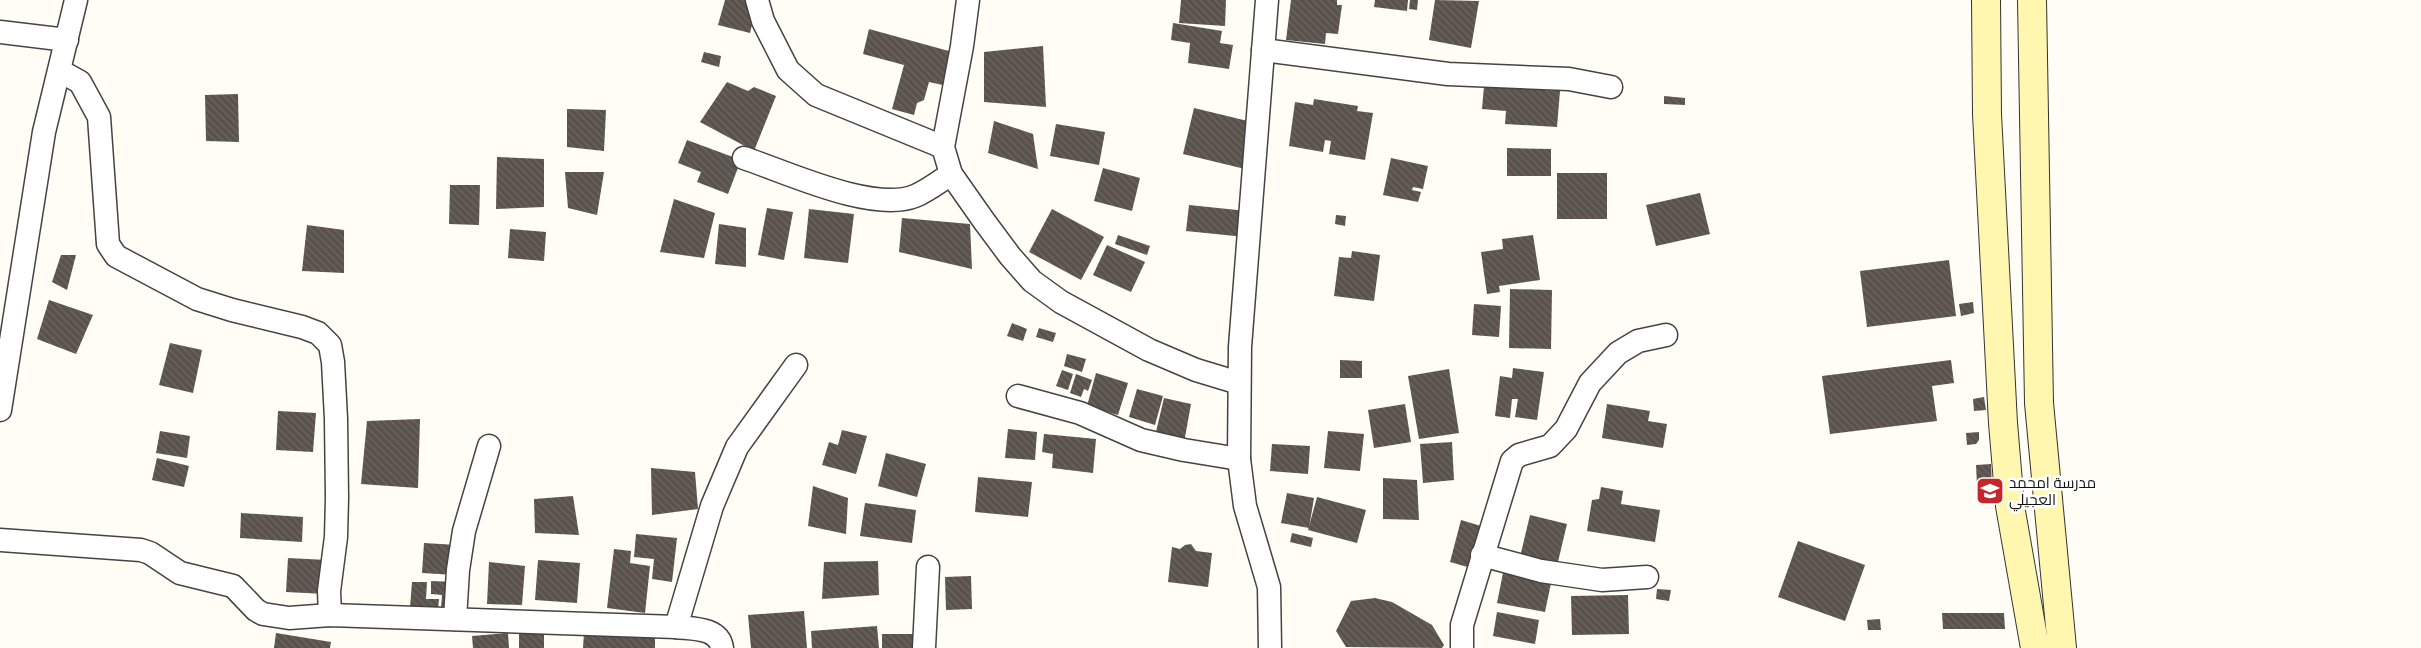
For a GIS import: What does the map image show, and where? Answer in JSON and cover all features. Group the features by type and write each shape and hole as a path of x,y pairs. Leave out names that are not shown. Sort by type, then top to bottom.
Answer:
{"main road":[{"path":"1986,0 1987,114 2003,423 2010,506 2035,648"},
{"path":"2032,0 2039,403 2062,648"}],"street":[{"path":"0,410 44,132 76,0"},
{"path":"757,0 763,21 788,70 816,95 943,147"},
{"path":"968,0 962,46 943,147 951,174 1010,256 1046,292 1088,318 1149,350 1196,370 1239,383"},
{"path":"1267,0 1250,207 1239,383 1239,459 1245,506 1269,587 1270,648"},
{"path":"0,32 67,40"},
{"path":"1263,50 1448,74 1569,79 1611,87"},
{"path":"60,71 80,82 98,117 108,244 116,256 197,299 232,310 302,327 318,333 330,345 333,362 336,419 337,488 336,537 329,591 330,615"},
{"path":"744,158 856,197 893,199 914,196 951,174"},
{"path":"1462,648 1462,625 1512,461 1519,454 1550,446 1566,429 1590,383 1618,353 1638,341 1666,335"},
{"path":"676,627 712,506 738,447 796,365"},
{"path":"1018,396 1080,413 1141,440 1184,450 1239,459"},
{"path":"456,618 458,570 464,531 489,446"},
{"path":"0,540 141,550 150,553 180,573 233,586 256,610 263,614 289,618 330,615 676,627 705,630 714,635 722,648"},
{"path":"1482,555 1541,571 1602,580 1647,577"},
{"path":"924,648 928,567"}],"building":[{"path":"725,0 758,0 750,33 718,25"},
{"path":"1181,0 1226,0 1225,26 1179,23"},
{"path":"1291,0 1337,0 1337,5 1342,5 1338,34 1326,33 1325,44 1286,40"},
{"path":"1375,0 1408,0 1407,11 1374,7"},
{"path":"1410,0 1418,0 1417,10 1409,9"},
{"path":"1435,0 1479,1 1471,48 1429,40"},
{"path":"1173,23 1222,31 1220,43 1233,45 1229,69 1188,63 1190,43 1171,40"},
{"path":"869,29 956,53 947,86 929,82 924,100 917,103 914,115 892,109 904,65 863,54"},
{"path":"1043,46 1046,107 984,102 984,52"},
{"path":"704,52 721,56 719,67 701,62"},
{"path":"727,82 748,91 754,87 776,96 754,151 700,122"},
{"path":"1484,86 1560,91 1557,127 1505,124 1506,111 1482,109"},
{"path":"238,94 239,142 206,141 205,95"},
{"path":"1664,96 1685,98 1685,105 1664,104"},
{"path":"1314,99 1358,106 1357,111 1373,113 1365,160 1329,154 1331,141 1325,140 1323,152 1289,146 1295,102 1313,105"},
{"path":"1194,108 1256,123 1245,169 1183,154"},
{"path":"567,109 606,110 604,151 567,147"},
{"path":"994,121 1033,134 1038,169 988,153"},
{"path":"1056,124 1105,132 1099,165 1050,156"},
{"path":"687,140 741,160 728,194 697,182 701,172 678,163"},
{"path":"1507,148 1551,149 1551,176 1507,176"},
{"path":"497,157 544,159 544,207 496,209"},
{"path":"1391,158 1428,166 1423,189 1413,187 1412,190 1421,192 1418,202 1383,195"},
{"path":"1103,168 1140,178 1132,211 1094,201"},
{"path":"565,172 604,172 597,215 568,208"},
{"path":"1557,173 1607,173 1607,219 1557,219"},
{"path":"450,185 480,185 479,225 449,224"},
{"path":"1700,193 1710,234 1656,246 1646,205"},
{"path":"674,199 715,213 704,258 660,252"},
{"path":"1189,205 1247,211 1245,237 1186,231"},
{"path":"767,208 793,212 784,260 758,255"},
{"path":"809,209 854,214 848,263 804,258"},
{"path":"1052,209 1104,237 1081,280 1029,252"},
{"path":"1336,215 1346,216 1345,226 1335,224"},
{"path":"902,218 970,224 972,269 899,252"},
{"path":"719,224 746,228 746,267 715,264"},
{"path":"307,225 344,230 344,273 302,271"},
{"path":"510,229 546,232 544,261 508,258"},
{"path":"1118,235 1150,246 1147,255 1115,244"},
{"path":"1533,235 1540,280 1499,286 1500,292 1487,294 1481,252 1503,249 1502,239"},
{"path":"1107,245 1145,262 1131,292 1093,275"},
{"path":"1352,251 1380,255 1374,301 1334,296 1339,257 1351,258"},
{"path":"61,255 76,255 67,290 52,282"},
{"path":"1949,260 1956,316 1867,327 1860,271"},
{"path":"1510,289 1552,290 1551,349 1509,348"},
{"path":"49,300 93,315 76,354 37,339"},
{"path":"1973,302 1974,313 1961,316 1959,304"},
{"path":"1474,304 1501,306 1499,337 1472,335"},
{"path":"1012,323 1027,329 1023,341 1007,336"},
{"path":"1039,328 1056,333 1053,342 1036,337"},
{"path":"170,343 202,350 193,393 159,385"},
{"path":"1067,354 1086,359 1082,372 1064,366"},
{"path":"1340,360 1362,361 1362,378 1340,378"},
{"path":"1951,360 1954,383 1932,386 1937,421 1830,434 1822,376"},
{"path":"1513,368 1544,372 1537,420 1515,417 1518,399 1512,399 1510,418 1495,416 1500,376 1512,378"},
{"path":"1449,369 1459,433 1419,439 1408,376"},
{"path":"1062,370 1073,374 1068,390 1056,386"},
{"path":"1096,373 1128,383 1118,415 1087,406"},
{"path":"1076,374 1092,380 1088,391 1084,389 1081,397 1070,393"},
{"path":"1137,389 1163,396 1155,425 1129,417"},
{"path":"1984,397 1986,410 1974,411 1973,399"},
{"path":"1164,398 1191,404 1184,443 1155,436"},
{"path":"1405,404 1411,442 1374,448 1368,410"},
{"path":"1607,404 1650,411 1648,421 1667,424 1663,448 1602,438"},
{"path":"278,411 316,413 313,452 276,450"},
{"path":"420,419 418,488 361,484 367,421"},
{"path":"1008,429 1037,432 1035,460 1005,458"},
{"path":"842,430 867,436 856,474 822,465 829,442 838,445"},
{"path":"160,431 190,436 187,458 156,453"},
{"path":"1328,431 1364,434 1360,471 1324,468"},
{"path":"1979,432 1979,440 1976,444 1967,445 1966,433"},
{"path":"1044,434 1096,439 1093,473 1052,468 1053,454 1042,452"},
{"path":"1452,442 1454,480 1423,483 1420,444"},
{"path":"1272,444 1310,446 1308,474 1270,471"},
{"path":"886,453 926,464 917,497 878,486"},
{"path":"157,458 189,466 184,487 152,480"},
{"path":"1991,464 1992,487 1984,487 1985,492 1983,492 1982,487 1977,485 1976,465"},
{"path":"651,468 695,472 698,509 652,515"},
{"path":"978,477 1032,482 1028,517 975,512"},
{"path":"1383,478 1417,480 1419,520 1383,519"},
{"path":"813,486 848,498 846,534 808,526"},
{"path":"1601,487 1623,491 1621,504 1660,510 1655,542 1587,531 1592,500 1599,499"},
{"path":"1287,493 1314,498 1309,528 1281,523"},
{"path":"573,496 579,535 535,533 534,499"},
{"path":"1317,497 1366,510 1357,543 1308,530"},
{"path":"865,503 916,510 912,543 860,536"},
{"path":"241,513 303,517 302,542 240,538"},
{"path":"1530,515 1567,524 1557,566 1520,557"},
{"path":"1461,520 1481,526 1471,568 1450,562"},
{"path":"1292,533 1313,538 1311,547 1290,542"},
{"path":"636,534 677,538 672,582 652,579 654,559 634,557"},
{"path":"1798,541 1865,565 1845,621 1778,597"},
{"path":"424,543 457,545 455,575 422,573"},
{"path":"1191,544 1196,551 1212,553 1208,587 1168,582 1172,547 1180,549 1185,545"},
{"path":"614,549 631,551 630,563 650,566 645,613 607,608"},
{"path":"288,558 327,560 325,594 286,592"},
{"path":"538,560 580,563 577,603 535,600"},
{"path":"878,561 879,595 822,599 824,562"},
{"path":"489,562 525,566 522,605 487,604"},
{"path":"1503,573 1551,583 1545,612 1497,603"},
{"path":"971,576 972,609 946,610 945,577"},
{"path":"431,581 456,582 454,609 441,608 442,595 431,594"},
{"path":"412,582 427,582 426,599 439,599 438,610 410,608"},
{"path":"1657,589 1671,590 1669,601 1656,599"},
{"path":"1628,595 1629,634 1572,635 1571,596"},
{"path":"1375,598 1392,602 1432,625 1444,645 1442,648 1346,647 1336,631 1351,601"},
{"path":"804,611 807,648 751,648 748,615"},
{"path":"1497,612 1539,620 1535,644 1493,636"},
{"path":"1942,613 2004,613 2005,629 1943,629"},
{"path":"1880,619 1881,630 1868,630 1867,620"},
{"path":"877,626 879,648 812,648 811,631"},
{"path":"519,632 544,633 544,648 519,648"},
{"path":"276,633 331,642 330,648 274,648"},
{"path":"508,633 509,648 473,648 472,636"},
{"path":"584,633 655,638 655,648 583,648"},
{"path":"882,634 920,634 920,648 882,648"}],"place":[{"name":"مدرسة امحمد العجيلي","path":"1990,491"}]}
